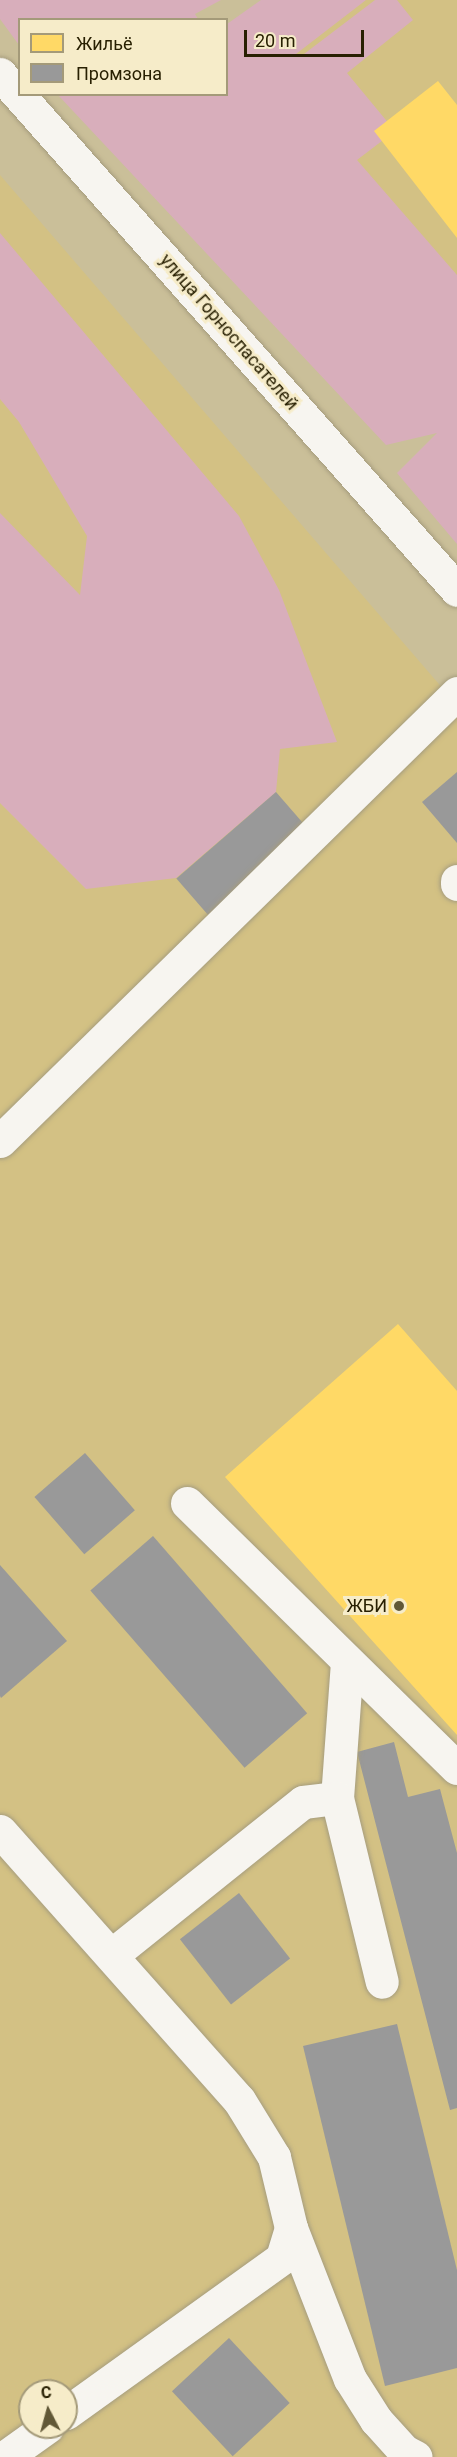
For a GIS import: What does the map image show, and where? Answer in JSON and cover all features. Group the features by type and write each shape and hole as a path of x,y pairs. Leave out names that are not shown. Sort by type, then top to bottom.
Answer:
{"street":[{"name":"улица Горноспасателей","path":"0,74 18,94"},
{"name":"улица Горноспасателей","path":"19,96 457,591"},
{"path":"0,1141 457,693"},
{"path":"187,1503 347,1663 457,1768"},
{"path":"347,1663 337,1798 382,1982"},
{"path":"113,1954 303,1802 337,1798"},
{"path":"0,1831 113,1954 239,2100 274,2157 291,2228 350,2379 376,2420 404,2451 416,2457"},
{"path":"78,2404 282,2258 291,2228"},
{"path":"5,2457 30,2439"}],"shaded area":[{"path":"0,0 221,0 195,14 197,18 18,18 18,44 0,19"},
{"path":"261,0 366,0 296,54 304,54 375,0 397,0 413,20 347,73 395,131 357,160 457,275 457,544 397,473 437,433 386,445 59,96 228,96 228,23"},
{"path":"347,0 457,0 457,355 228,96 228,92"},
{"path":"0,175 457,705 457,2457 0,2457"},
{"path":"0,233 239,516 279,590 337,742 280,749 276,792 176,878 86,889 0,803 0,513 80,595 87,536 19,422 0,399"}],"building: Жильё":[{"path":"438,81 457,105 457,238 374,131"},
{"name":"ЖБИ","path":"398,1324 457,1391 457,1735 225,1477"}],"building: Промзона":[{"path":"457,772 457,843 422,802"},
{"path":"276,792 307,828 208,915 176,879"},
{"path":"85,1453 135,1510 84,1554 34,1497"},
{"path":"153,1536 307,1713 245,1768 90,1590"},
{"path":"0,1565 67,1641 1,1698 0,1696"},
{"path":"394,1742 408,1797 440,1789 457,1853 457,2108 450,2110 357,1752"},
{"path":"239,1893 290,1958 231,2005 180,1939"},
{"path":"397,2024 457,2270 457,2368 385,2386 303,2046"},
{"path":"229,2338 290,2403 233,2456 172,2391"}],"place":[{"name":"ЖБИ","path":"399,1606"}]}
